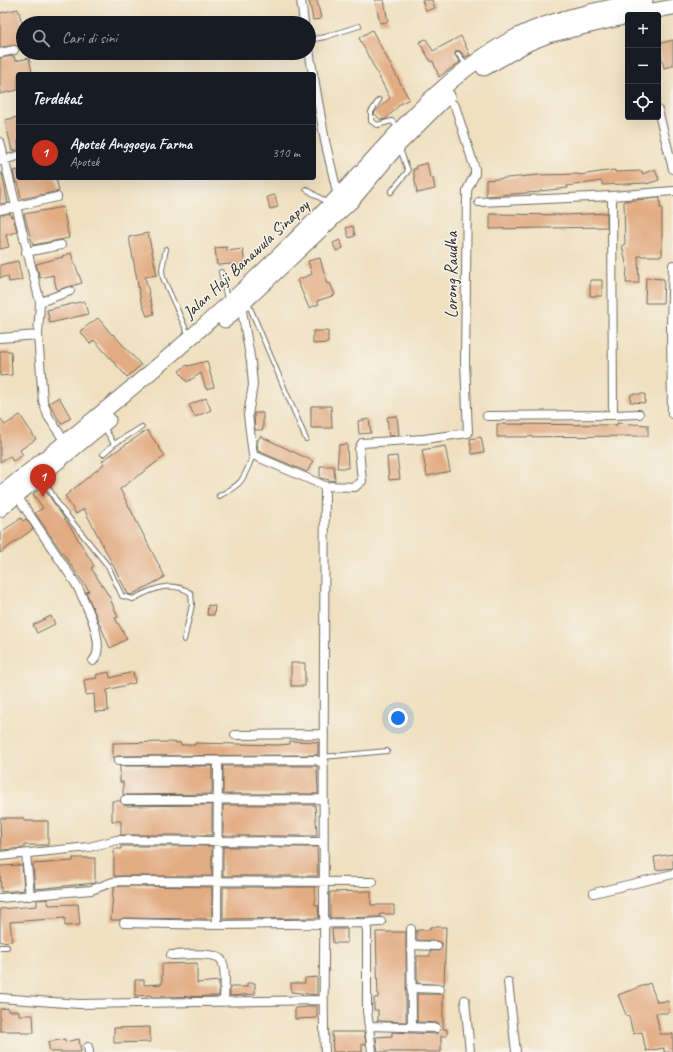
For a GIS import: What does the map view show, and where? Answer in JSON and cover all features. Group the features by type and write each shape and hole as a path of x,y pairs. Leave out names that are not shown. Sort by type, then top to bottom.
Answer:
{"highway":[{"name":"Jalan Haji Banawula Sinapoy","path":"0,495 110,406 190,338 239,303 426,102 468,66 504,44 533,29 568,17 648,4 673,7"},
{"name":"Jalan Haji Banawula Sinapoy","path":"637,12 648,4"},
{"name":"Jalan Haji Banawula Sinapoy","path":"0,509 103,425 352,200 398,145 445,98 475,73 528,43 548,35 625,17"}],"street":[{"path":"301,0 303,16"},
{"path":"0,53 14,50"},
{"path":"311,60 313,72"},
{"path":"316,89 334,200"},
{"name":"Lorong Raudha","path":"325,486 355,487 361,484 362,474 360,449 362,442 438,437 468,432 465,362 467,190 475,174 466,136 455,106 445,98"},
{"path":"660,120 673,170"},
{"path":"0,142 2,160 40,302 38,335 43,401 48,416 65,442"},
{"path":"2,160 16,156"},
{"path":"479,202 612,196 673,191"},
{"path":"612,196 613,415"},
{"path":"0,210 57,197"},
{"path":"26,252 61,245"},
{"path":"672,414 671,323 673,265"},
{"path":"40,302 70,291"},
{"path":"239,303 251,362 253,385 248,415 253,455 325,486 322,760 324,842 323,1000 325,1052"},
{"path":"0,338 38,335"},
{"path":"487,416 639,414"},
{"path":"17,496 76,584 81,594 96,634 98,648 96,658 93,661"},
{"path":"235,735 323,734"},
{"path":"118,761 322,760"},
{"path":"218,761 218,925"},
{"path":"124,800 323,799"},
{"path":"0,856 88,847 118,840 324,842"},
{"path":"26,854 30,896"},
{"path":"594,893 673,874"},
{"path":"0,898 91,890 113,882 372,882"},
{"path":"124,923 218,925 381,922"},
{"path":"365,923 367,930 367,1011 372,1052"},
{"path":"411,928 412,1027"},
{"path":"411,945 437,946"},
{"path":"171,955 212,955 219,958 222,961 224,971 224,1002"},
{"path":"508,982 516,1052"},
{"path":"411,988 440,989"},
{"path":"0,998 79,1004 323,1000"},
{"path":"465,1000 470,1052"},
{"path":"370,1026 436,1028"}],"lane":[{"path":"316,39 359,26"},
{"path":"458,54 468,66"},
{"path":"379,100 371,112 371,121 378,125 392,121 400,129"},
{"path":"391,192 408,171 398,145"},
{"path":"306,188 334,200"},
{"path":"166,249 162,269 163,278 190,338"},
{"path":"221,272 239,303 306,439"},
{"path":"103,425 114,444"},
{"path":"103,454 114,444 142,427"},
{"path":"219,496 237,486 243,479 253,455"},
{"path":"41,475 60,507 108,566 122,596 133,599 153,588 171,586 182,587 191,594 192,605 184,640"},
{"path":"322,760 387,751"},
{"path":"0,947 7,947"}],"building":[{"path":"309,0 317,0 321,19 316,20 316,16 312,16"},
{"path":"375,0 384,0 388,22 380,23"},
{"path":"422,0 432,0 435,8 426,11"},
{"path":"18,9 20,16 16,16 16,46 0,47 0,13"},
{"path":"372,30 409,99 400,104 386,119 381,120 374,113 390,98 359,38"},
{"path":"461,36 470,55 465,57 460,51 456,51 455,55 460,62 439,77 433,61 431,62 419,42 426,39 433,51"},
{"path":"673,40 673,66 664,68 661,56 661,43"},
{"path":"14,56 15,61 29,60 32,72 16,72 16,90 0,94 0,58"},
{"path":"16,117 16,150 12,151 5,120"},
{"path":"427,163 430,178 433,178 435,189 417,193 413,169 417,169 416,166"},
{"path":"655,169 659,180 647,184 602,185 602,181 540,192 486,196 486,180 539,175 579,175 615,170 615,172 642,171 642,174"},
{"path":"16,170 16,180 56,180 59,191 21,199 18,182 16,184 13,171"},
{"path":"2,173 8,203 0,204 0,174"},
{"path":"275,195 278,207 270,209 267,197"},
{"path":"660,198 660,208 662,208 662,256 638,256 639,283 626,283 627,268 622,245 625,245 624,201"},
{"path":"63,207 69,238 33,245 24,214"},
{"path":"10,213 11,217 13,216 17,232 6,235 9,247 0,249 0,215"},
{"path":"607,213 607,227 490,229 490,214 566,215"},
{"path":"353,226 355,236 349,238 346,228"},
{"path":"148,233 157,275 145,277 154,314 147,316 141,301 129,237"},
{"path":"340,240 343,248 336,251 333,243"},
{"path":"227,247 227,251 243,249 245,270 234,271 234,264 217,265 215,248"},
{"path":"71,253 82,283 57,290 53,275 40,278 36,264 63,257 62,256"},
{"path":"320,258 327,284 330,283 335,295 317,301 319,304 309,308 297,280 312,274 308,261"},
{"path":"18,261 22,280 9,282 8,276 0,278 0,265"},
{"path":"646,278 664,279 663,303 645,303"},
{"path":"590,280 602,280 602,296 590,296"},
{"path":"84,301 88,314 50,323 47,310"},
{"path":"98,318 141,365 127,377 94,340 90,344 80,331"},
{"path":"313,331 328,331 328,343 313,344"},
{"path":"0,351 11,351 12,375 0,376"},
{"path":"207,361 214,387 206,389 201,373 187,382 179,371 187,365"},
{"path":"631,394 645,394 645,403 630,402"},
{"path":"59,397 71,418 61,424 49,403"},
{"path":"206,398 211,410 195,417 189,405"},
{"path":"311,406 331,406 332,428 311,428"},
{"path":"254,413 263,413 263,430 255,430"},
{"path":"20,415 36,439 20,450 23,455 13,461 10,456 0,462 0,418 5,425"},
{"path":"397,416 399,435 389,436 387,417"},
{"path":"369,419 371,433 359,434 358,421"},
{"path":"617,423 648,425 648,436 497,437 497,424 617,425"},
{"path":"147,430 165,456 120,489 165,577 131,595 128,594 84,509 76,514 65,496 104,464 102,461"},
{"path":"260,436 313,461 307,472 258,451 257,443"},
{"path":"481,437 484,452 472,454 470,439"},
{"path":"347,444 348,468 337,468 339,445"},
{"path":"445,446 450,471 427,476 422,450"},
{"path":"397,456 400,479 389,480 387,457"},
{"path":"320,466 334,466 335,481 320,478"},
{"path":"43,487 75,534 94,566 91,568 109,596 118,617 115,618 127,639 110,648 86,592 89,591 35,513 43,508 33,494"},
{"path":"21,518 23,521 26,519 33,529 0,553 0,533"},
{"path":"208,605 215,606 214,615 207,615"},
{"path":"51,616 55,624 37,633 33,625"},
{"path":"291,663 305,663 305,686 291,686"},
{"path":"109,672 110,678 133,672 135,683 107,690 108,711 95,712 94,694 86,695 84,680 97,678 96,675"},
{"path":"290,741 318,742 318,755 118,756 113,758 113,743 168,742 181,743 181,745 195,745 195,743 279,745 290,744"},
{"path":"120,766 212,766 212,794 123,795 123,782 120,782"},
{"path":"223,766 315,766 317,767 318,794 223,794"},
{"path":"112,801 120,801 125,806 212,805 212,835 121,835 121,821 112,821"},
{"path":"223,805 315,805 317,836 223,836"},
{"path":"0,818 24,818 24,821 48,821 48,845 24,845 24,848 1,850"},
{"path":"121,846 212,846 212,876 114,876 114,849 121,849"},
{"path":"223,847 317,847 318,876 223,876"},
{"path":"673,854 673,868 656,870 654,857"},
{"path":"73,858 95,858 95,883 35,889 33,864 73,861"},
{"path":"22,865 24,890 1,892 0,866"},
{"path":"114,887 212,887 212,919 124,918 119,920 111,920"},
{"path":"223,887 315,887 315,905 318,905 319,918 223,919"},
{"path":"371,891 371,905 394,905 394,914 380,914 380,917 330,918 330,892"},
{"path":"47,899 49,905 78,904 80,925 65,926 65,918 10,922 12,941 0,942 0,909 37,906 37,900"},
{"path":"430,927 446,927 444,985 417,983 417,956 430,956 430,951 439,951 442,947 442,943 438,941 417,940 417,930 430,930"},
{"path":"332,929 347,929 347,943 333,943"},
{"path":"376,932 406,932 406,1022 378,1021 378,1010 374,1010 374,998 378,998"},
{"path":"197,963 197,983 219,981 219,996 135,996 135,980 144,980 144,985 162,984 162,964"},
{"path":"317,977 317,995 291,992 291,983 305,983 305,978"},
{"path":"247,983 255,983 255,994 230,996 230,987 247,987"},
{"path":"650,983 657,1002 668,1001 669,1013 656,1013 660,1034 673,1034 673,1052 664,1052 664,1048 646,1051 642,1032 633,1034 629,1016 627,1017 618,995"},
{"path":"417,994 443,994 443,1029 447,1029 447,1036 441,1036 441,1052 378,1052 376,1037 392,1036 392,1032 436,1034 440,1031 441,1028 439,1023 417,1022"},
{"path":"317,1006 317,1018 295,1019 295,1008"},
{"path":"8,1008 8,1011 19,1011 19,1015 33,1015 34,1033 21,1033 21,1031 0,1031 0,1009"},
{"path":"150,1027 150,1042 114,1043 114,1028"},
{"path":"332,1032 364,1032 366,1044 362,1044 362,1052 333,1052"},
{"path":"65,1039 65,1042 79,1039 81,1052 50,1052 48,1042"}],"place":[{"name":"Apotek Anggoeya Farma","path":"43,497"}]}
